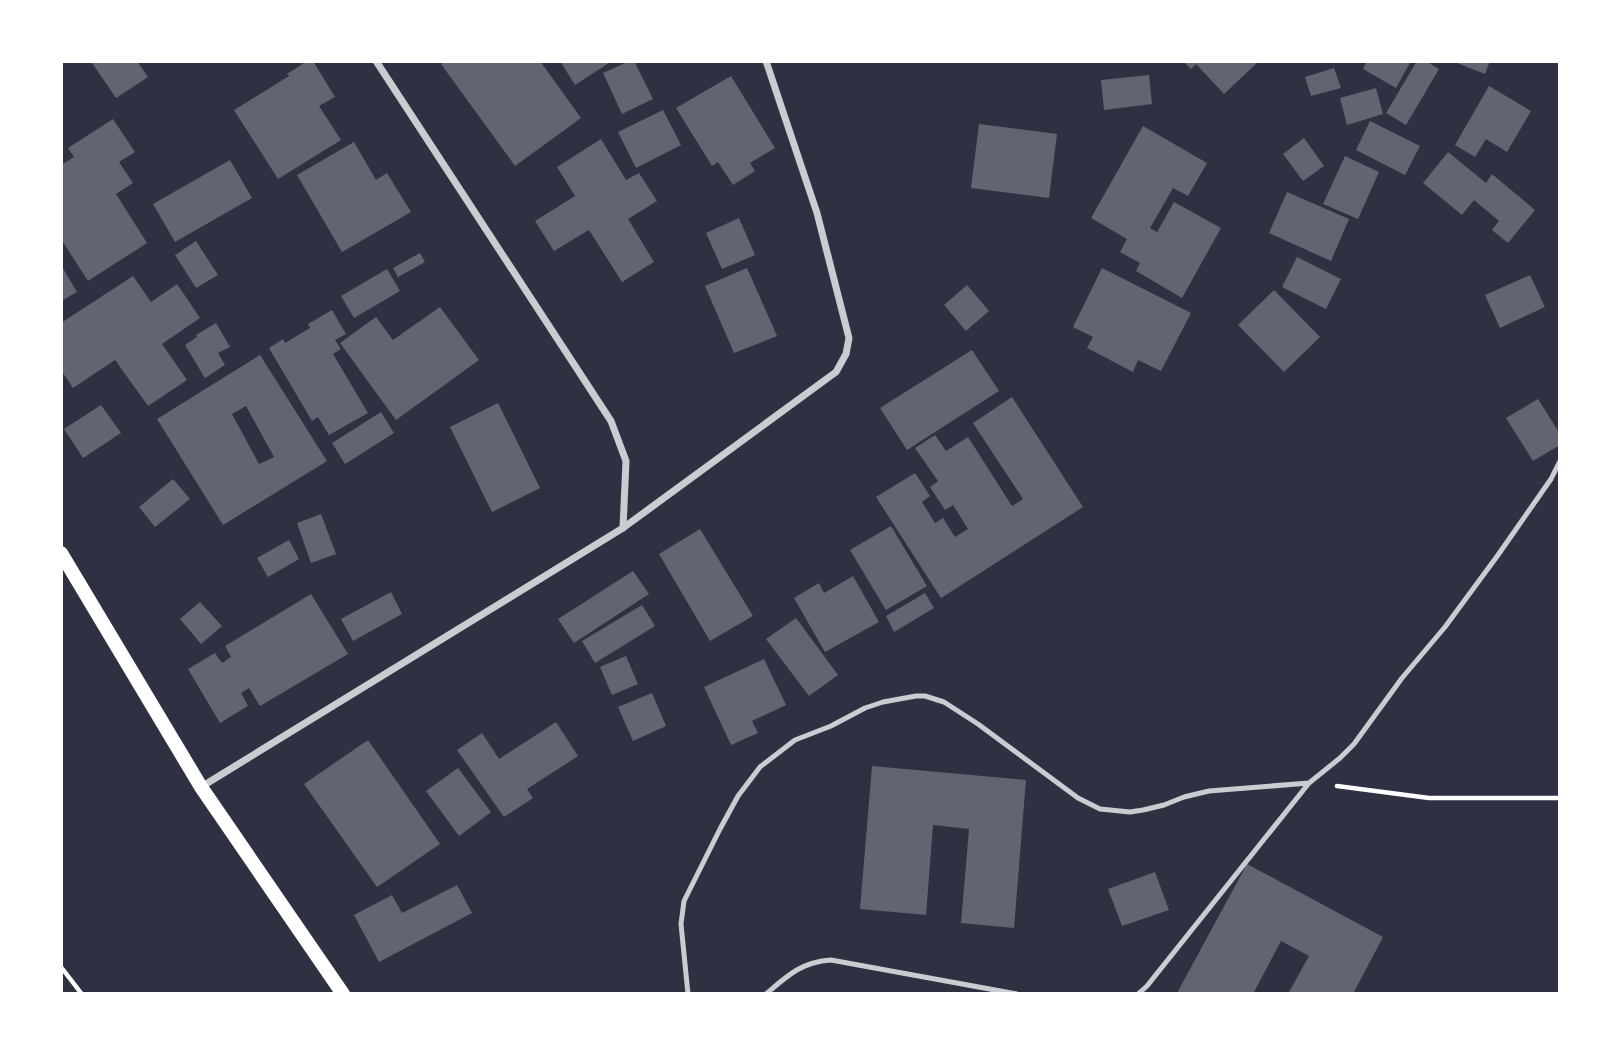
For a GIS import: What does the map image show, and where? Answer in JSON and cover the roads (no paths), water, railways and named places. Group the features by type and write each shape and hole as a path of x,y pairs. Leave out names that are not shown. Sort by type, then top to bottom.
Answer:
{"main road":[{"path":"61,553 201,786 343,994"}],"street":[{"path":"376,61 611,421 626,461 623,528"},
{"path":"201,786 623,528 836,372 846,354 849,338 817,213 766,61"}],"lane":[{"path":"1138,994 1309,783 1354,744 1498,555 1551,479 1560,461"},
{"path":"688,994 681,924 684,901 738,796 760,767 795,740 831,726 865,708 920,695 944,702 1078,798 1100,809 1130,812 1209,791 1309,783"},
{"path":"766,994 794,970 831,960 1017,994"}]}
